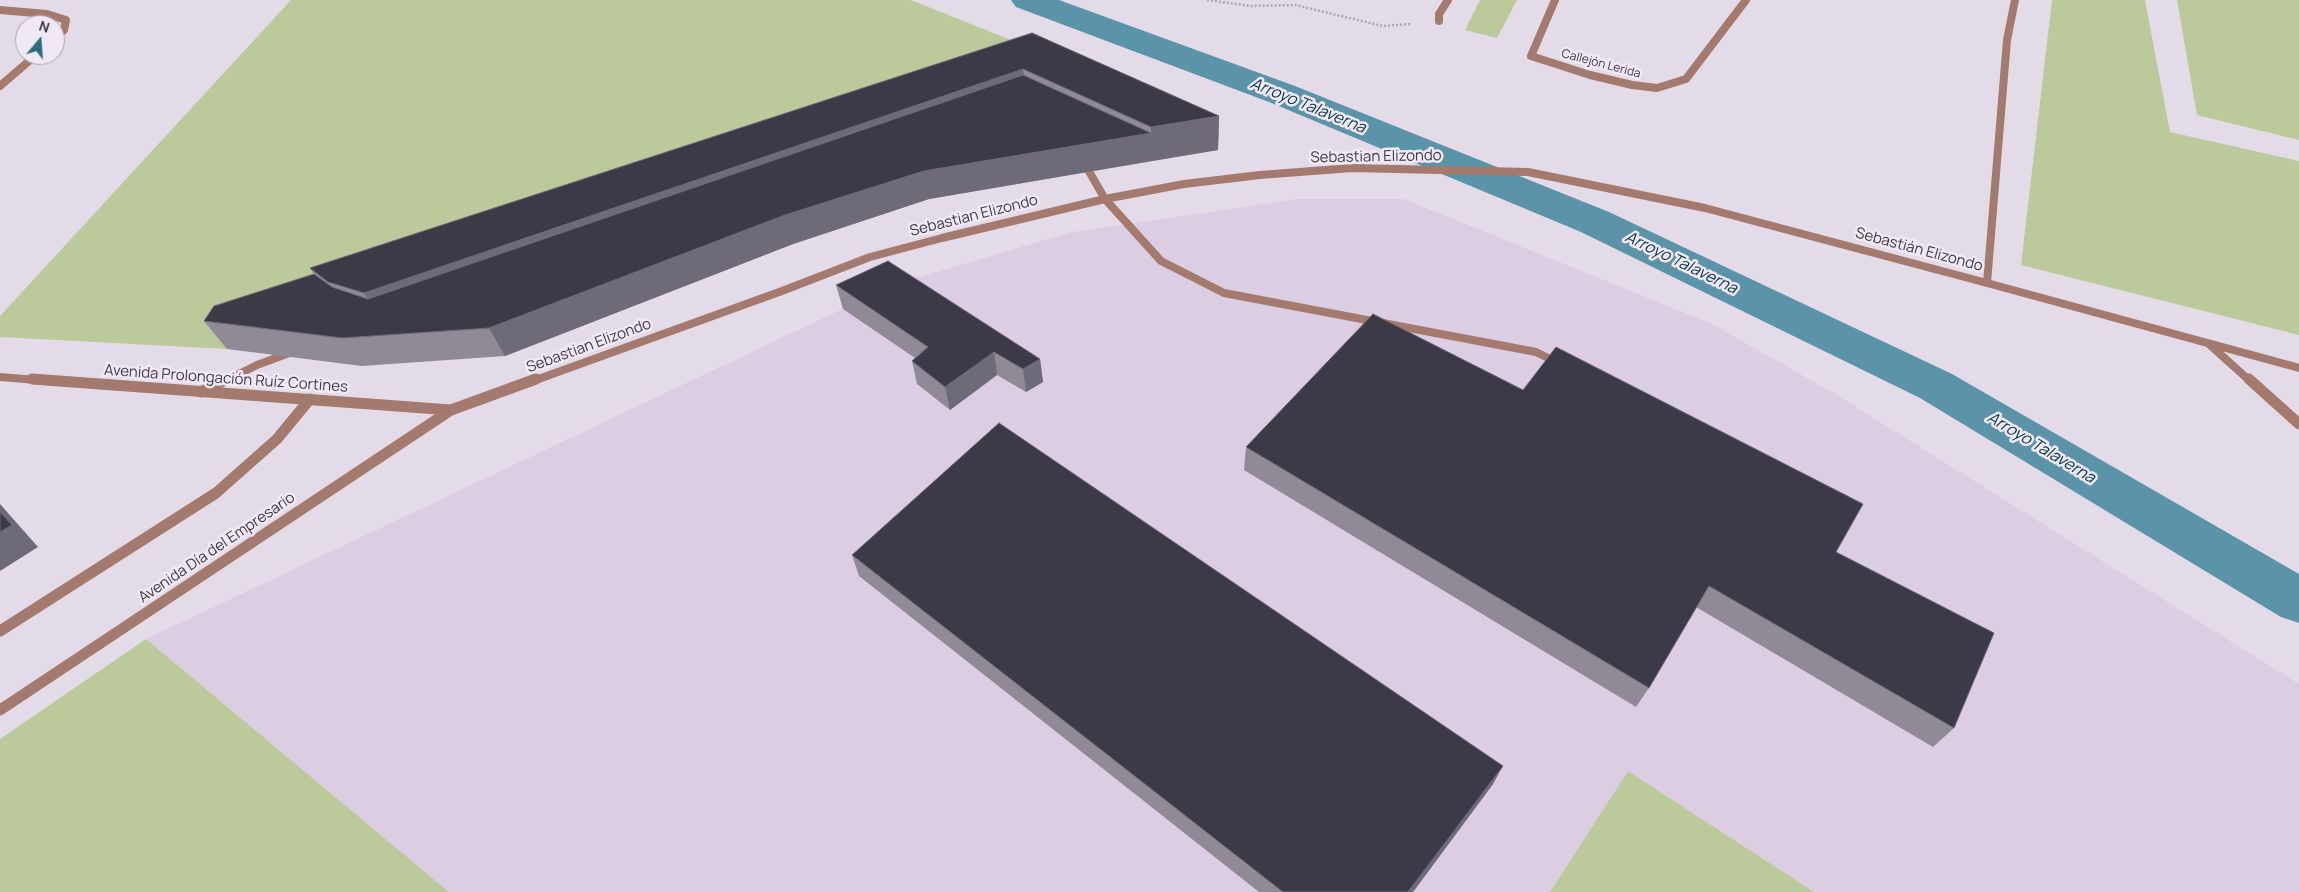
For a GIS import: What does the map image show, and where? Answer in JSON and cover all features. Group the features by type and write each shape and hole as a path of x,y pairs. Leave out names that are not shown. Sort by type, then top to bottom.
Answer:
{"street":[{"path":"1439,21 1439,14 1448,0"},
{"name":"Callejón Lerida","path":"1555,0 1531,56 1590,75 1632,85 1657,88 1671,86 1686,79 1746,0"},
{"path":"1987,283 2007,40 2015,0"},
{"path":"0,10 51,15"},
{"path":"0,86 24,65"},
{"path":"1078,154 1105,198 1161,261 1224,293 1536,352 1572,369"},
{"name":"Sebastian Elizondo","path":"451,410 782,291 870,257 1105,198 1184,184 1260,175 1352,168 1528,172"},
{"name":"Sebastián Elizondo","path":"1528,172 1704,208 2299,368"},
{"path":"2207,343 2295,418 2299,424"},
{"path":"200,393 257,365 300,349"},
{"name":"Avenida Prolongación Ruíz Cortines","path":"0,377 451,410"},
{"path":"0,631 216,493 277,439 310,399"},
{"name":"Avenida Día del Empresario","path":"0,710 451,410"}],"path":[{"path":"1207,0 1250,6 1294,5 1351,20 1383,26 1439,21"}],"shaded area":[{"path":"1298,199 1404,199 1710,323 1832,392 2299,684 2299,892 1814,892 1628,771 1550,892 449,892 146,639 893,285 1072,232"}],"green space":[{"path":"291,0 911,0 1056,58 227,349 0,337 0,316"},
{"path":"1480,0 1517,0 1497,38 1465,30"},
{"path":"2052,0 2145,0 2170,132 2299,161 2299,335 2021,265"},
{"path":"2177,0 2299,0 2299,140 2197,115"},
{"path":"146,639 449,892 0,892 0,739"},
{"path":"1628,771 1814,892 1550,892"}],"building":[{"path":"1032,33 1219,116 1151,127 1023,69 364,293 328,282 310,268"},
{"path":"1023,75 1151,133 924,171 785,215 489,328 342,338 204,321 214,306 314,274 332,287 368,299"},
{"path":"888,261 1040,359 1023,369 994,352 945,387 912,361 928,347 836,285"},
{"path":"1373,314 1523,390 1556,347 1863,504 1836,552 1994,633 1954,728 1709,586 1649,688 1246,447"},
{"path":"999,423 1503,766 1408,892 1283,892 852,555"},
{"path":"0,512 12,525 0,532"}],"waterway":[{"name":"Arroyo Talaverna","path":"1028,0 1282,94 1595,222 1936,386 2299,601"}]}
